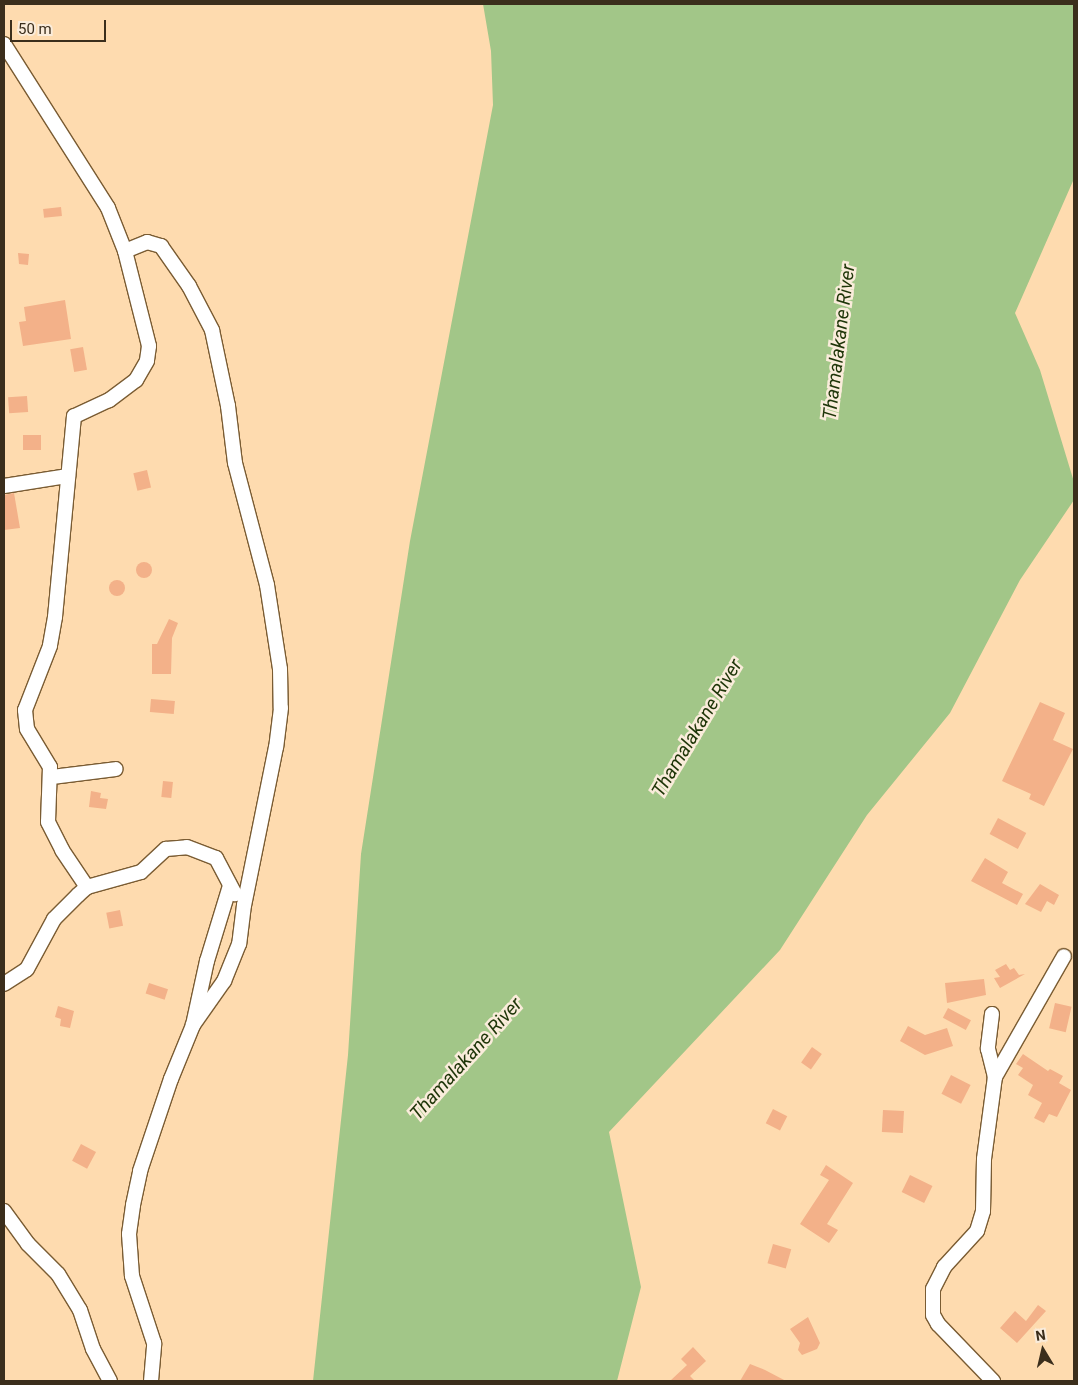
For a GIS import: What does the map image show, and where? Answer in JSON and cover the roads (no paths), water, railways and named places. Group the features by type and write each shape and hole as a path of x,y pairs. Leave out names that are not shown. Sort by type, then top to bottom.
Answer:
{"street":[{"path":"4,44 21,76 86,169 117,226 147,328 149,346 146,361 136,380 123,392 74,416 68,448 68,476 50,646 25,710 27,729 46,758 52,777 48,822 62,850 87,887"},
{"path":"124,250 147,242 161,246 189,286 212,330 228,406 235,463 267,585 280,670 281,708 266,801 233,962 220,988 193,1025"},
{"path":"4,486 68,476"},
{"path":"52,777 116,769"},
{"path":"4,984 27,969 54,919 87,887 140,872 166,849 177,846 195,849 216,858 230,886 244,905"},
{"path":"151,1381 154,1343 132,1276 129,1234 133,1205 140,1172 193,1025 207,961 230,886"},
{"path":"995,1077 1064,956"},
{"path":"992,1014 988,1049 995,1077 984,1159 983,1211 977,1231 962,1245 936,1281 931,1301 933,1315 938,1324 993,1381"},
{"path":"4,1211 28,1244 58,1274 80,1310 93,1348 110,1381"}],"water":[{"name":"Thamalakane River","path":"483,4 1074,4 1073,181 1015,313 1040,370 1074,482 1074,500 1020,580 950,713 867,815 780,950 609,1132 641,1287 617,1381 313,1381 348,1055 361,854 410,541 493,105 491,51"}]}
